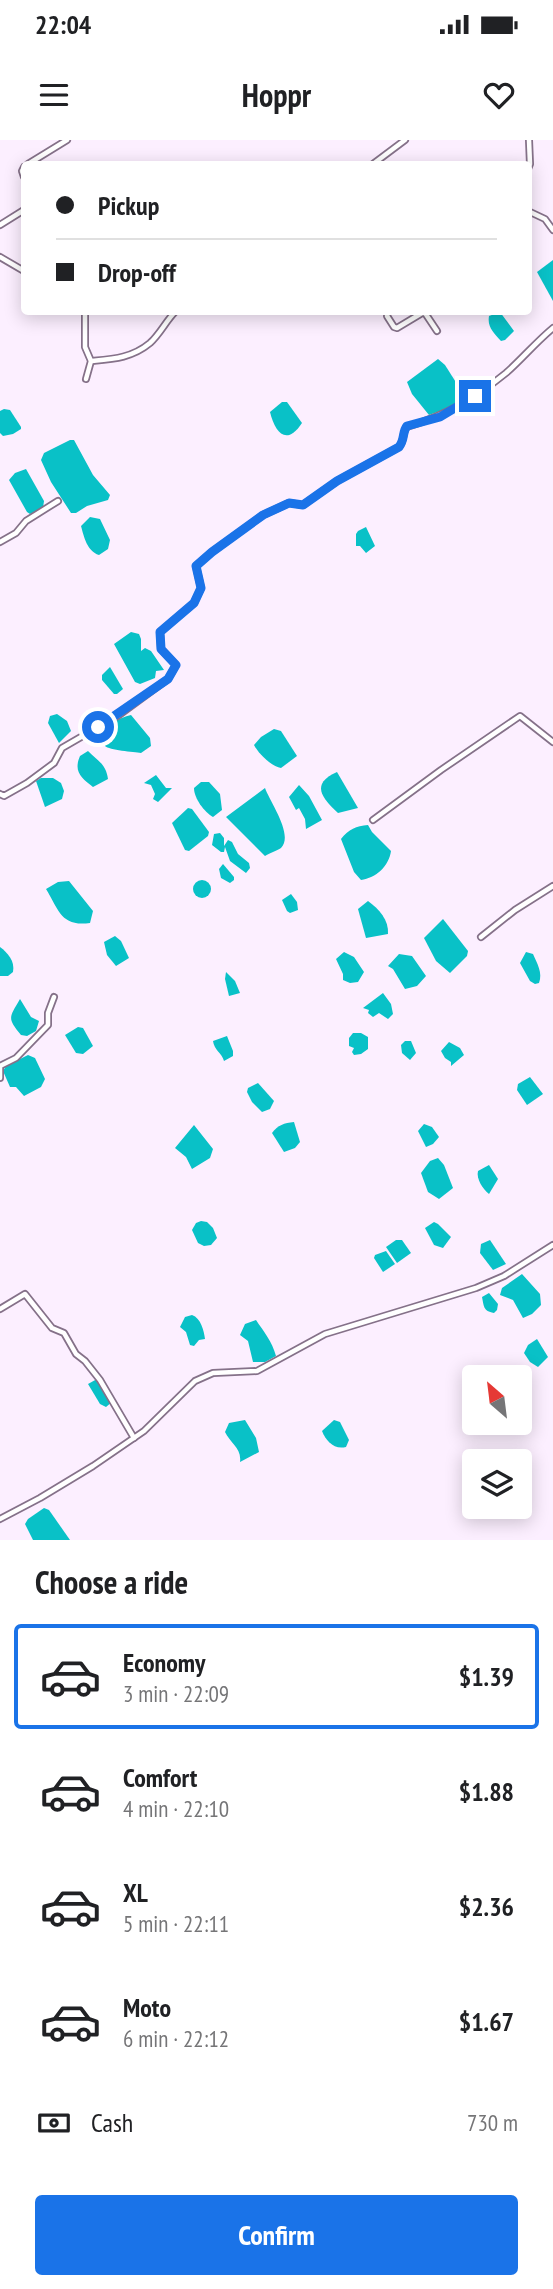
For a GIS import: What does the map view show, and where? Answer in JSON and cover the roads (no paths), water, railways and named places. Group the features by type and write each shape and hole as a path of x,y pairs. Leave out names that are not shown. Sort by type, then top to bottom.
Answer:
{"street":[{"path":"34,161 67,140"},
{"path":"377,161 405,140"},
{"path":"529,140 530,161"},
{"path":"0,225 21,211"},
{"path":"532,213 545,219 553,230"},
{"path":"0,257 21,269"},
{"path":"85,315 85,347 91,361 86,379"},
{"path":"91,361 133,355 151,342 173,315"},
{"path":"387,315 397,328 419,315"},
{"path":"426,315 437,331"},
{"path":"0,794 4,796 27,783 54,763 62,747 118,715 168,679 176,665 161,649 160,632 194,603 201,588 196,566 212,552 263,515 289,503 303,505 337,481 399,447 407,426 440,417 487,387 507,372 553,328"},
{"path":"0,542 16,533 26,521 58,501"},
{"path":"373,820 520,716 553,742"},
{"path":"481,937 515,910 553,886"},
{"path":"0,1078 0,1066 16,1058 48,1025 48,1013 54,997"},
{"path":"0,1519 40,1498 134,1438 195,1381 213,1373 257,1371 325,1334 476,1288 504,1276 553,1245"},
{"path":"0,1309 25,1294 52,1328 64,1334 76,1354 100,1380 134,1438"}],"water":[{"path":"553,260 553,301 537,272"},
{"path":"502,315 514,331 501,341 492,330 489,316"},
{"path":"438,359 445,365 464,395 451,407 429,415 412,394 407,382"},
{"path":"282,402 287,402 302,423 291,434 286,435 278,431 270,412"},
{"path":"10,410 21,429 3,436 0,433 0,411"},
{"path":"74,440 93,475 110,495 108,500 87,506 76,513 71,513 51,482 41,460 44,453"},
{"path":"26,469 44,501 43,508 30,514 9,480 15,473"},
{"path":"90,517 100,519 110,540 108,549 99,555 89,547 81,526"},
{"path":"366,527 375,546 366,553 360,546 356,546 356,534"},
{"path":"131,632 139,634 141,651 145,648 151,651 164,670 156,671 155,678 140,684 135,682 114,644"},
{"path":"110,667 123,689 117,694 102,680 102,675"},
{"path":"57,714 67,721 71,731 59,743 48,723 50,716"},
{"path":"131,715 150,738 151,746 141,753 105,746 98,735 101,731 113,722"},
{"path":"274,729 281,731 297,756 281,768 266,759 254,745"},
{"path":"88,751 103,766 108,779 93,787 78,770 80,756"},
{"path":"337,772 358,808 338,813 324,797 321,786"},
{"path":"156,775 166,788 172,788 158,802 153,799 155,794 151,785 144,783"},
{"path":"53,778 61,783 64,791 62,799 45,807 36,781"},
{"path":"201,782 209,782 220,794 222,810 213,817 203,808 196,796 194,788"},
{"path":"299,785 309,796 322,820 306,829 305,819 289,797"},
{"path":"265,788 285,835 281,848 265,856 226,817"},
{"path":"188,808 192,809 209,832 208,836 189,851 185,850 172,823"},
{"path":"368,825 391,851 388,862 381,870 372,877 361,880 354,872 341,839 353,829"},
{"path":"220,833 224,838 224,846 228,840 232,842 238,854 249,863 250,868 246,873 230,861 225,847 224,852 221,852 212,845 214,834"},
{"path":"223,864 234,877 230,883 221,878 219,869"},
{"path":"202,880 208,883 211,889 208,895 202,898 196,895 193,889 196,883"},
{"path":"69,881 93,911 90,923 80,924 67,920 46,889 58,882"},
{"path":"291,894 297,902 298,910 290,913 282,900"},
{"path":"368,901 382,915 388,934 366,938 358,909"},
{"path":"443,919 468,951 467,956 450,973 436,961 424,938"},
{"path":"115,936 121,941 129,958 116,966 107,955 104,942"},
{"path":"0,947 13,964 13,972 8,976 0,976"},
{"path":"344,952 354,957 364,972 358,982 343,980 336,959"},
{"path":"526,952 533,954 538,964 539,983 530,981 520,963"},
{"path":"399,954 412,956 426,976 417,986 405,989 393,969 388,966"},
{"path":"226,972 235,981 240,993 229,996"},
{"path":"383,993 391,1004 393,1014 388,1019 379,1013 373,1017 368,1013 369,1010 363,1008"},
{"path":"20,999 31,1017 39,1021 36,1031 27,1036 21,1035 11,1018"},
{"path":"78,1027 83,1028 93,1046 83,1054 76,1053 65,1035"},
{"path":"353,1033 368,1037 368,1049 361,1054 354,1055 354,1048 349,1046 349,1038"},
{"path":"227,1036 233,1056 224,1061 213,1041"},
{"path":"405,1041 411,1041 416,1053 410,1060 402,1053 401,1045"},
{"path":"449,1042 460,1048 464,1055 451,1066 451,1062 441,1051"},
{"path":"28,1055 35,1058 45,1079 41,1087 24,1096 16,1087 10,1087 3,1071 6,1066"},
{"path":"530,1077 543,1094 527,1105 517,1090 518,1084"},
{"path":"258,1083 274,1101 270,1109 262,1112 247,1092 248,1088"},
{"path":"294,1122 300,1142 295,1148 284,1152 272,1133 282,1125"},
{"path":"424,1124 432,1127 439,1137 426,1147 418,1131"},
{"path":"194,1125 213,1149 210,1158 192,1169 186,1157 175,1148"},
{"path":"438,1158 444,1165 453,1188 439,1199 428,1192 421,1173 430,1161"},
{"path":"489,1165 498,1179 489,1194 481,1184 478,1171"},
{"path":"207,1222 213,1228 217,1238 211,1245 198,1243 192,1230 196,1223"},
{"path":"434,1222 451,1237 443,1248 434,1245 425,1228"},
{"path":"396,1240 402,1240 411,1253 397,1263 386,1247"},
{"path":"490,1240 506,1264 493,1270 480,1253 481,1244"},
{"path":"386,1251 395,1264 383,1272 374,1258"},
{"path":"522,1274 540,1294 541,1305 523,1318 513,1300 500,1295 502,1288"},
{"path":"489,1293 498,1304 494,1313 486,1309 482,1297"},
{"path":"192,1315 200,1322 205,1339 199,1340 194,1346 190,1345 186,1332 180,1327 185,1317"},
{"path":"256,1320 276,1356 265,1362 253,1362 248,1341 240,1335 245,1324"},
{"path":"537,1339 548,1357 538,1367 530,1362 524,1353 528,1345"},
{"path":"97,1379 112,1402 106,1407 100,1404 88,1384"},
{"path":"245,1420 256,1438 259,1452 240,1462 237,1449 225,1432 229,1423"},
{"path":"334,1420 340,1422 349,1440 346,1447 331,1444 322,1431"},
{"path":"44,1508 49,1510 70,1540 33,1540 25,1524"}]}
